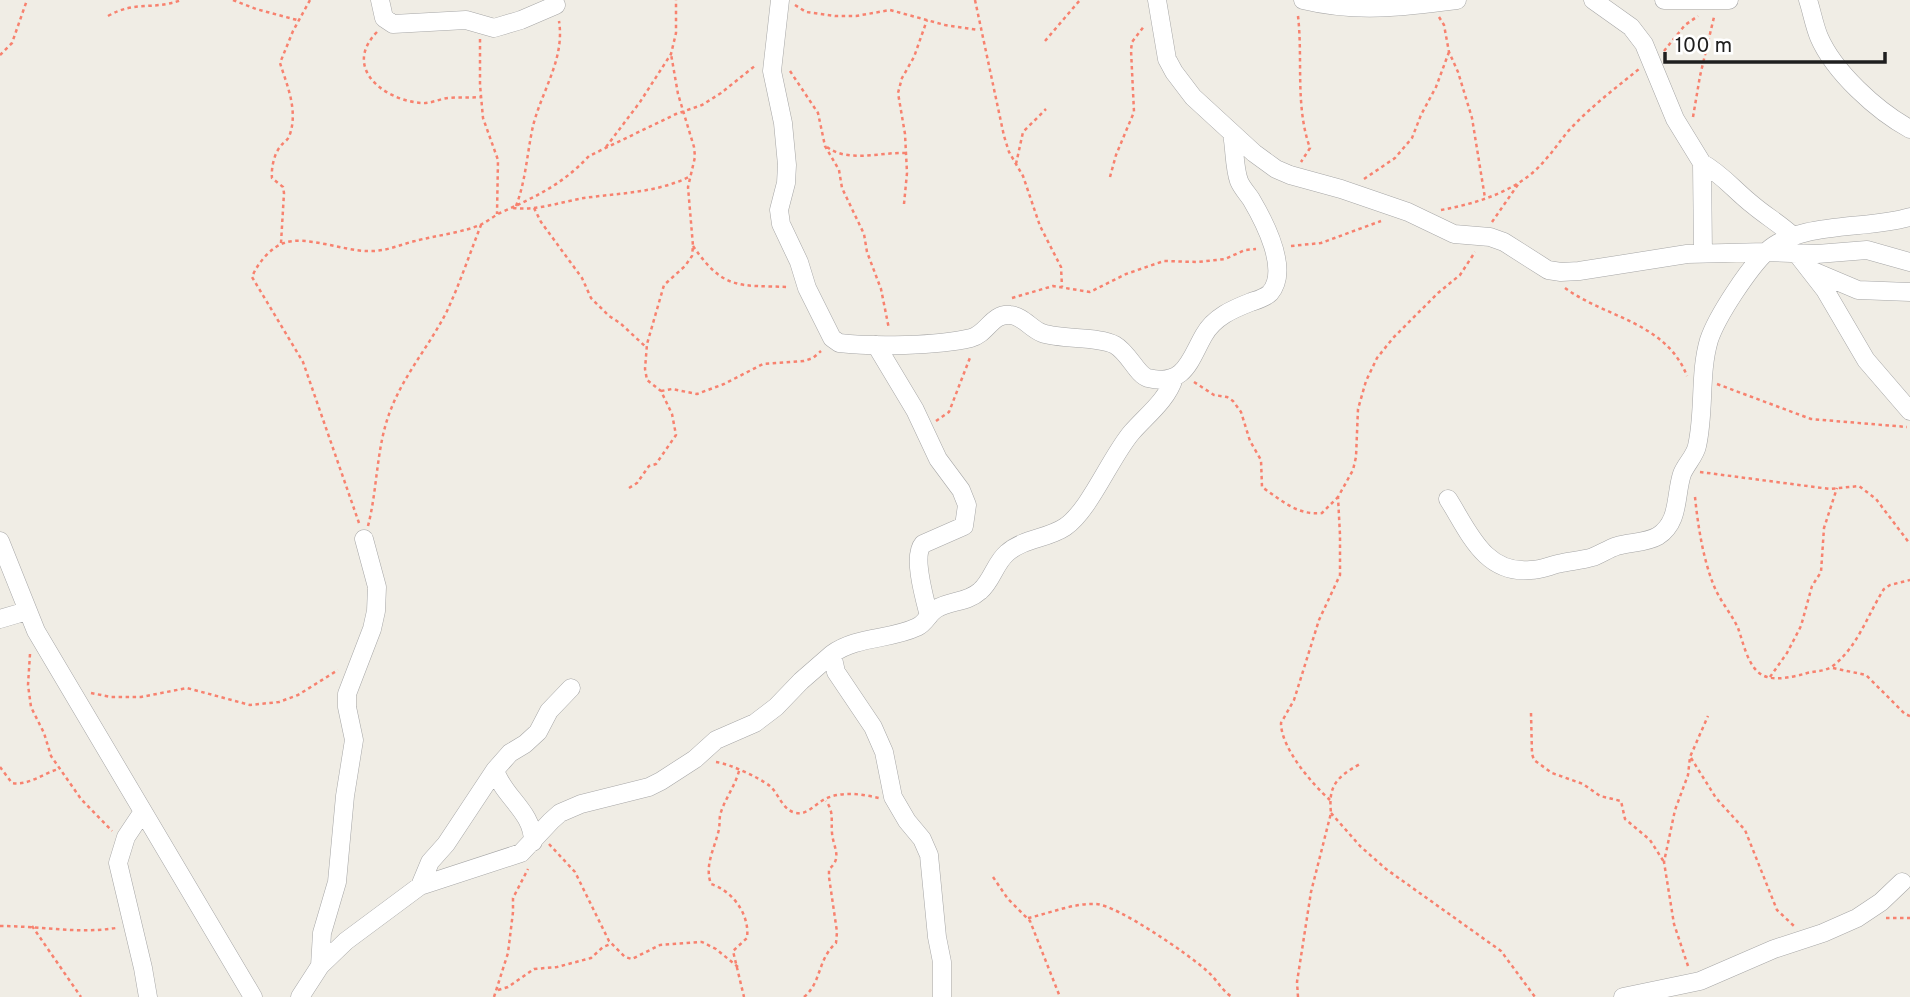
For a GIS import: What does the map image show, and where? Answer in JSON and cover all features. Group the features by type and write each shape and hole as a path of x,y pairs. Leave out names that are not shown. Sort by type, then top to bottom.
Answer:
{"street":[{"path":"380,0 384,18 393,24 466,20 494,28 556,5"},
{"path":"780,0 772,71 783,123 787,165 779,211 781,224 799,262 807,288 834,340 853,345 944,343 980,335 999,316 1008,314 1017,316 1035,330 1046,334 1110,343 1127,353 1139,372 1146,377 1174,378"},
{"path":"1157,0 1167,59 1192,97 1265,161 1290,176 1350,192 1411,214 1454,234 1482,236 1504,242 1548,270 1579,271 1668,255 1766,252 1797,254 1867,250 1910,262"},
{"path":"1300,5 1378,9 1457,0"},
{"path":"1592,0 1631,27 1644,44 1675,119 1702,163 1703,254"},
{"path":"1664,0 1723,1"},
{"path":"1808,0 1819,36 1844,75 1894,120 1910,129"},
{"path":"300,997 320,966 355,934 419,886 521,853 560,813 613,794 649,787 695,759 716,740 755,723 841,647 924,624 936,609 961,602 978,593 989,581 1005,554 1016,546 1064,527 1070,522 1084,505 1130,433 1170,389 1174,378 1185,370 1208,328 1230,311 1268,295 1274,287 1277,268 1273,247 1251,199 1240,183 1232,134"},
{"path":"1702,163 1717,171 1754,206 1776,220 1793,236"},
{"path":"1448,499 1476,547 1487,558 1516,569 1530,571 1588,558 1607,549 1648,541 1659,535 1673,517 1682,473 1696,450 1700,431 1697,379 1710,339 1742,281 1766,252 1793,236 1828,229 1880,224 1910,217"},
{"path":"1797,254 1811,270 1866,360 1910,411"},
{"path":"1811,270 1858,290 1910,292"},
{"path":"880,344 924,428 929,444 961,490 967,505 964,526 919,548 918,561 929,616"},
{"path":"320,966 322,933 337,882 345,796 354,740 347,694 372,629 377,587 364,539"},
{"path":"0,541 36,631 253,997"},
{"path":"0,619 27,611"},
{"path":"832,654 836,672 873,727 884,752 895,802 922,839 929,855 942,962 942,997"},
{"path":"419,886 430,862 446,844 495,770 510,753 538,732 550,711 571,688"},
{"path":"495,770 499,781 533,827 536,839"},
{"path":"142,813 122,846 118,863 148,997"},
{"path":"1623,997 1690,988 1774,949 1857,918 1881,902 1902,882"}],"path":[{"path":"0,55 12,43 27,0"},
{"path":"131,1 162,5 182,0"},
{"path":"233,0 298,20"},
{"path":"281,243 284,193 283,187 272,178 271,171 278,148 288,140 292,124 290,92 280,63 298,20 310,0"},
{"path":"605,149 671,54 676,33 676,0"},
{"path":"790,0 806,12 818,15 856,16 890,10 980,30"},
{"path":"975,0 1004,136 1023,176 1040,226 1060,267 1062,287"},
{"path":"1045,41 1080,0"},
{"path":"1011,298 1053,286 1090,292 1142,267 1164,261 1198,262 1225,258 1245,250 1321,243 1411,214 1456,207 1496,195 1519,183 1545,162 1587,112 1651,59 1666,50 1685,25 1723,1"},
{"path":"1691,144 1694,109 1723,1"},
{"path":"108,16 123,4"},
{"path":"1431,4 1444,25 1449,52 1472,118 1485,198"},
{"path":"515,207 524,187 532,131 540,103 558,57 561,31 556,5"},
{"path":"1290,176 1306,159 1310,148 1299,100 1300,5"},
{"path":"904,204 907,173 905,134 898,93 927,20"},
{"path":"387,22 368,43 364,65 385,92 398,99 425,104 447,98 481,97"},
{"path":"1110,177 1134,111 1132,42 1146,24"},
{"path":"481,25 481,97 486,130 498,160 497,214"},
{"path":"1350,192 1375,170 1395,158 1408,144 1436,87 1449,52"},
{"path":"629,488 637,483 649,466 656,464 676,435 675,421 661,391 647,380 645,374 647,348 664,285 685,266 692,256 693,246 688,187 695,157 694,147 671,54"},
{"path":"364,539 303,362 253,277 255,270 273,249 289,241 353,251 382,251 481,225 497,214 539,196 589,156 683,111 702,105 773,54 794,75 818,113 825,146 839,170 842,188 864,234 888,321 889,329 880,344"},
{"path":"1016,164 1023,132 1046,109"},
{"path":"825,146 832,151 855,156 905,153"},
{"path":"515,207 534,208 643,192 677,183 691,175"},
{"path":"1174,378 1192,382 1214,396 1227,397 1233,401 1241,412 1250,441 1261,460 1262,487 1283,502 1306,513 1322,513 1338,497 1353,470 1358,409 1366,381 1377,358 1403,328 1469,264 1482,236 1519,183"},
{"path":"534,208 582,278 591,298 608,316 620,323 647,348"},
{"path":"364,539 373,505 382,435 389,412 399,388 447,310 481,225"},
{"path":"693,246 712,271 734,284 807,288"},
{"path":"1548,270 1575,295 1632,320 1657,337 1697,379 1811,419 1910,427"},
{"path":"924,428 949,412 980,335"},
{"path":"661,391 672,389 697,394 709,391 763,364 813,358 834,340"},
{"path":"1696,450 1695,471 1782,484 1837,488 1859,486 1876,499 1910,544"},
{"path":"1770,677 1801,626 1812,586 1821,572 1824,528 1837,488"},
{"path":"1694,489 1702,541 1713,583 1732,615 1751,663 1759,673 1787,678 1819,673 1830,667 1854,643 1884,589 1890,584 1910,580"},
{"path":"1330,800 1318,790 1298,764 1286,741 1281,723 1294,700 1320,620 1340,575 1338,497"},
{"path":"36,631 30,652 31,707 59,769 122,846"},
{"path":"67,685 89,693 141,697 187,688 250,705 279,702 298,695 334,671 358,664"},
{"path":"1830,667 1866,675 1910,716"},
{"path":"1531,713 1534,760 1552,773 1583,784 1600,796 1621,801 1625,819 1655,846 1664,862 1674,924 1690,988"},
{"path":"1664,862 1675,810 1688,775 1690,757 1708,716"},
{"path":"1690,757 1716,798 1745,830 1777,910 1806,939"},
{"path":"695,759 725,763 760,779 776,792 788,809 797,813 806,812 825,800 840,795 852,794 895,802"},
{"path":"1298,997 1297,982 1311,892 1331,813 1330,800 1335,782 1360,764"},
{"path":"0,767 12,783 20,784 36,779 44,772 59,769"},
{"path":"739,771 735,786 720,815 719,832 710,856 709,876 711,884 722,889 746,916 747,938 733,951 744,997"},
{"path":"804,997 816,982 827,950 836,943 829,869 834,865 838,852 833,838 831,808 825,800"},
{"path":"1331,813 1360,846 1387,869 1501,951 1535,997"},
{"path":"494,997 508,953 513,898 533,856 536,839 554,849 575,872 611,944 625,957 632,959 660,945 702,942 716,949 738,967"},
{"path":"993,877 1008,899 1028,918 1079,905 1097,904 1111,907 1172,944 1199,965 1232,997"},
{"path":"1028,918 1060,997"},
{"path":"0,926 32,926 91,932 134,926"},
{"path":"32,926 81,997"},
{"path":"497,990 508,987 534,969 557,967 591,958 603,947 611,944"}]}
